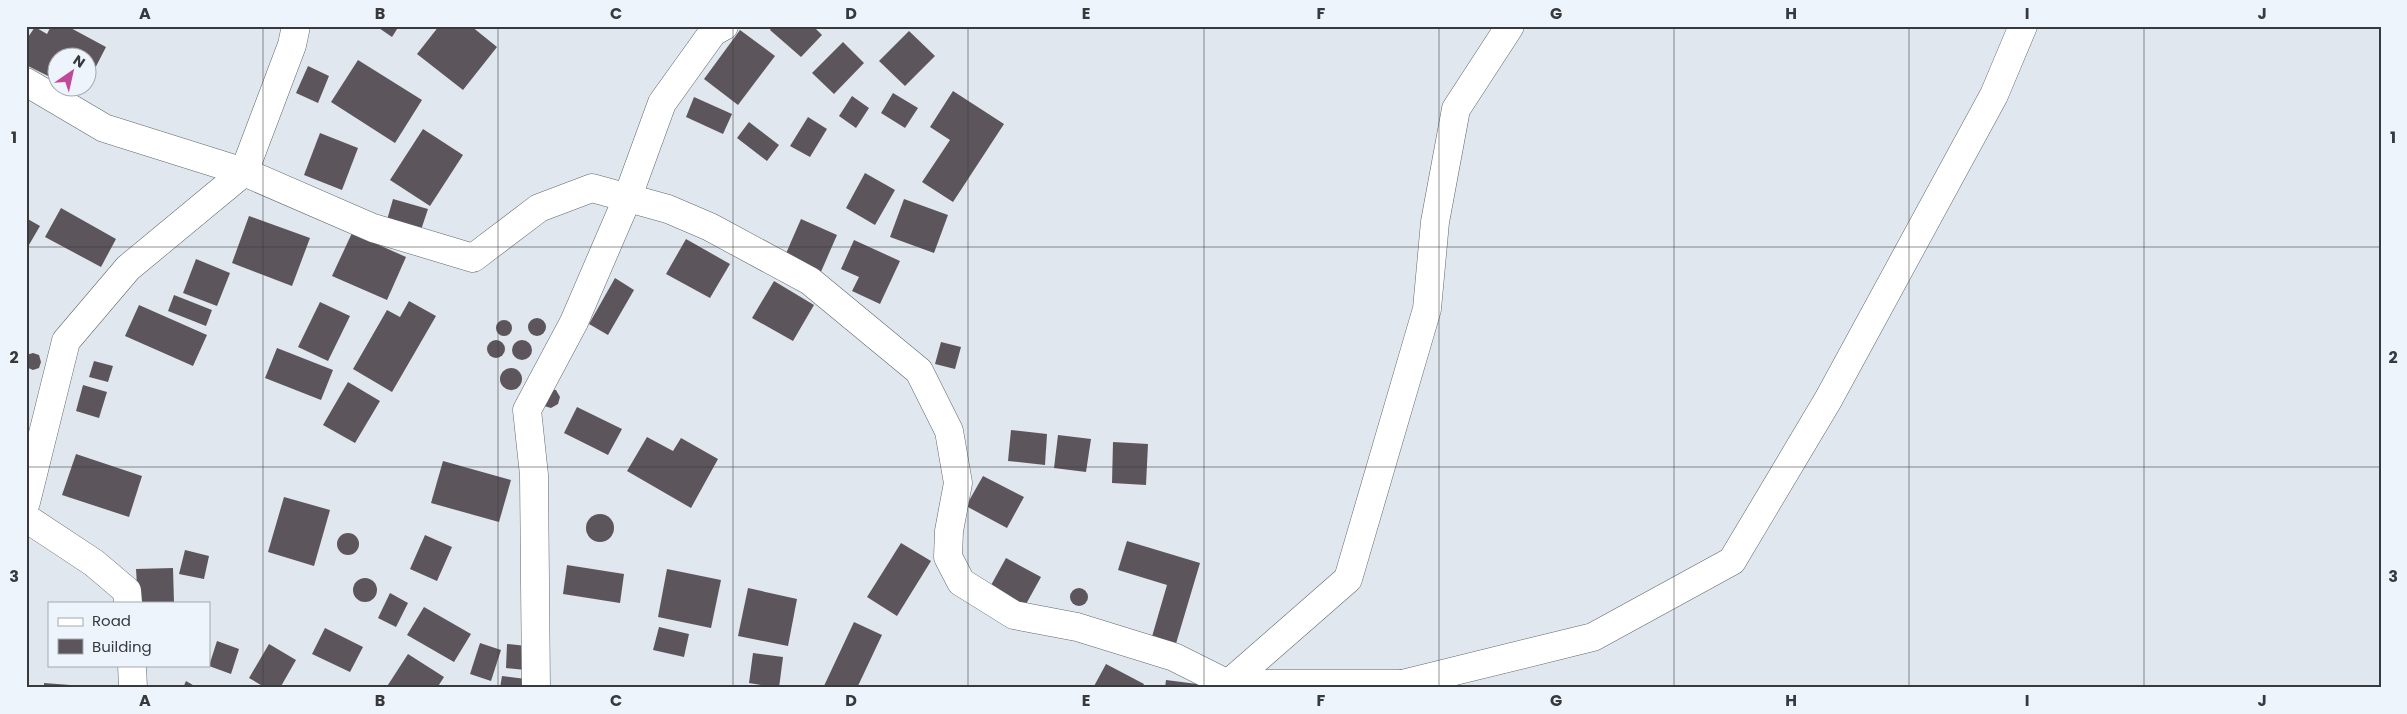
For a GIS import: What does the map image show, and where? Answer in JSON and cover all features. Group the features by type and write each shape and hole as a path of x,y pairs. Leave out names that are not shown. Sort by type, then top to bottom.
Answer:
{"street":[{"path":"26,502 66,340 128,268 244,172 292,45 296,26"},
{"path":"536,688 534,475 527,410 574,322 627,199 662,103 713,32 724,26"},
{"path":"1228,686 1348,579 1427,310 1435,222 1456,109 1510,26"},
{"path":"26,82 104,128 244,172 374,228 473,258 539,208 592,188 668,210 710,227 810,281 919,371 949,431 958,482 949,531 948,557 962,582 1014,614 1077,627 1174,657 1228,686 1404,686 1593,637 1732,561 1828,400 1989,104 2023,26"},
{"path":"26,518 94,563 127,592 128,602"},
{"path":"132,666 133,688"}],"building":[{"path":"51,26 67,26 106,47 98,63 98,48 48,48 48,76 26,65 26,40 35,27 47,34"},
{"path":"376,26 399,26 392,37"},
{"path":"439,26 471,26 497,47 463,90 417,54"},
{"path":"773,26 813,26 822,35 801,57 770,30"},
{"path":"740,30 775,56 738,105 704,79"},
{"path":"909,31 935,56 905,86 879,61"},
{"path":"843,42 864,63 834,94 812,73"},
{"path":"358,60 422,100 395,143 331,102"},
{"path":"308,66 329,76 318,103 296,93"},
{"path":"953,91 1004,124 953,202 922,182 950,140 930,127"},
{"path":"893,93 918,108 905,128 881,113"},
{"path":"852,96 869,108 856,128 839,116"},
{"path":"694,97 732,114 723,134 686,117"},
{"path":"808,117 827,129 810,157 790,146"},
{"path":"749,122 779,145 767,161 737,138"},
{"path":"423,129 463,155 430,206 390,180"},
{"path":"320,133 358,148 342,190 304,175"},
{"path":"865,173 895,190 875,225 846,208"},
{"path":"393,199 428,209 421,230 387,220"},
{"path":"904,199 948,215 934,253 890,237"},
{"path":"61,208 116,239 101,267 45,237"},
{"path":"249,216 310,238 292,286 232,263"},
{"path":"26,218 40,226 26,250"},
{"path":"801,219 837,235 820,274 784,258"},
{"path":"352,233 406,257 387,300 332,276"},
{"path":"686,239 730,264 710,298 666,274"},
{"path":"854,240 900,261 880,304 852,291 859,277 841,269"},
{"path":"196,259 230,273 217,306 183,293"},
{"path":"615,278 634,290 608,335 589,324"},
{"path":"774,281 814,305 793,341 752,318"},
{"path":"174,295 212,310 206,326 168,311"},
{"path":"409,301 436,316 392,392 353,369 387,310 400,317"},
{"path":"320,302 350,316 328,361 298,347"},
{"path":"139,305 207,335 193,366 125,336"},
{"path":"533,318 541,318 546,323 544,334 533,336 528,331 528,323"},
{"path":"501,320 507,320 512,325 510,334 501,336 496,331 496,325"},
{"path":"496,340 502,343 505,349 502,355 496,358 490,355 487,349 490,343"},
{"path":"522,340 529,343 532,350 529,357 522,360 515,357 512,350 515,343"},
{"path":"941,342 961,347 955,369 935,364"},
{"path":"277,348 333,370 321,400 265,378"},
{"path":"33,353 39,355 41,362 39,368 33,370 26,367 26,355"},
{"path":"94,361 113,366 108,382 89,377"},
{"path":"511,368 519,371 522,379 519,387 511,390 503,387 500,379 503,371"},
{"path":"348,382 380,401 355,443 323,425"},
{"path":"83,385 107,392 99,418 76,411"},
{"path":"548,389 556,390 560,397 558,404 551,408 544,406"},
{"path":"577,407 622,429 608,455 564,433"},
{"path":"1011,430 1047,434 1045,465 1008,461"},
{"path":"1058,435 1091,439 1086,472 1054,468"},
{"path":"647,437 673,451 681,438 718,459 691,508 627,471"},
{"path":"1113,442 1148,444 1146,485 1112,483"},
{"path":"76,454 142,476 129,517 62,495"},
{"path":"443,461 511,480 499,522 431,503"},
{"path":"983,476 1024,497 1007,528 966,506"},
{"path":"284,497 330,510 314,566 268,552"},
{"path":"600,514 610,518 614,528 610,538 600,542 590,538 586,528 590,518"},
{"path":"348,533 356,536 359,544 356,552 348,555 340,552 337,544 340,536"},
{"path":"425,535 452,547 437,581 410,569"},
{"path":"1127,541 1200,563 1175,647 1151,640 1167,585 1118,570"},
{"path":"901,543 931,561 897,616 867,597"},
{"path":"185,550 209,556 204,579 179,574"},
{"path":"1006,558 1041,577 1025,606 990,587"},
{"path":"567,565 624,574 620,603 563,594"},
{"path":"173,568 174,602 138,602 136,569"},
{"path":"667,569 721,580 711,628 658,617"},
{"path":"365,578 374,581 377,590 374,599 365,602 356,599 353,590 356,581"},
{"path":"748,588 797,599 788,646 738,636"},
{"path":"1079,588 1085,591 1088,597 1085,603 1079,606 1073,603 1070,597 1073,591"},
{"path":"390,593 408,603 396,627 378,618"},
{"path":"424,607 471,634 454,662 407,635"},
{"path":"854,622 882,635 857,688 823,688"},
{"path":"659,627 689,634 684,657 653,650"},
{"path":"325,628 363,647 350,672 312,654"},
{"path":"217,641 239,649 231,674 209,666"},
{"path":"480,643 501,650 491,681 470,674"},
{"path":"269,644 296,660 280,688 266,688 249,678"},
{"path":"507,644 527,646 526,670 506,668"},
{"path":"753,653 783,657 779,688 749,683"},
{"path":"408,654 444,677 437,688 386,688"},
{"path":"1106,664 1144,684 1142,688 1093,688"},
{"path":"502,676 526,679 525,688 500,688"},
{"path":"1166,680 1205,685 1205,688 1165,688"},
{"path":"186,681 198,688 183,688"},
{"path":"44,683 83,686 83,688 44,688"}]}
